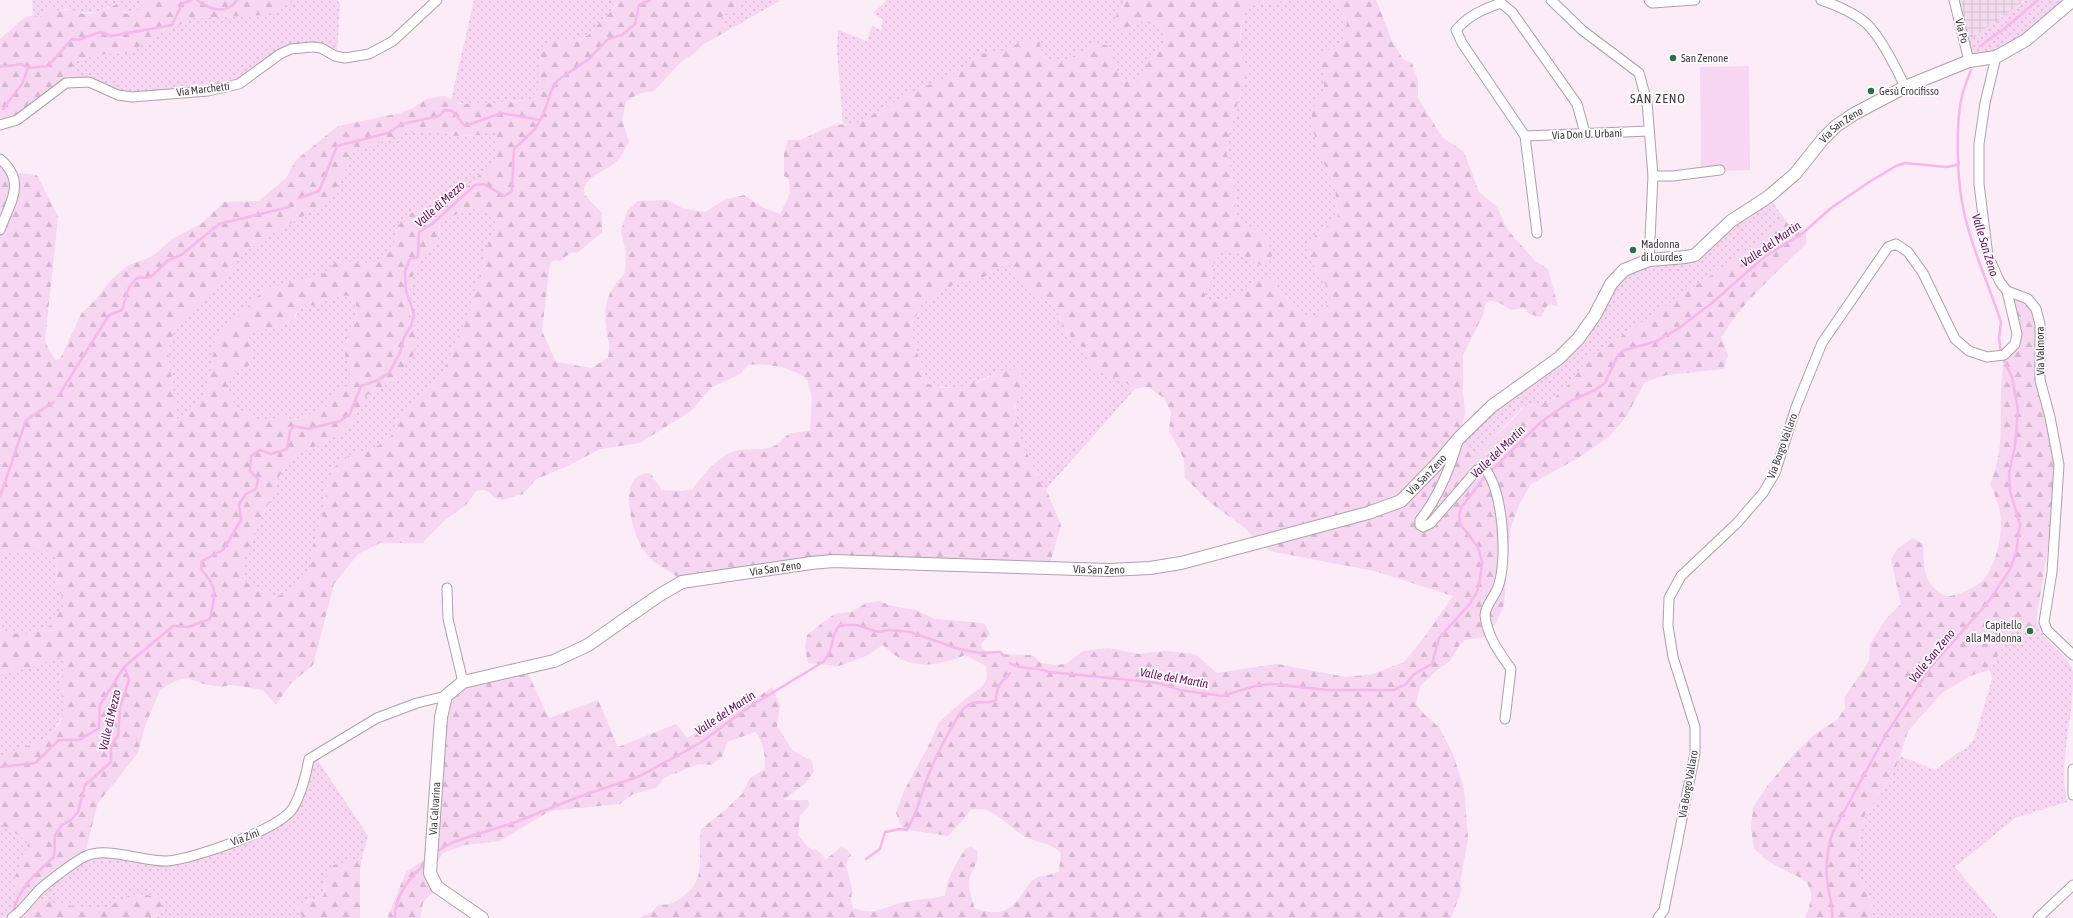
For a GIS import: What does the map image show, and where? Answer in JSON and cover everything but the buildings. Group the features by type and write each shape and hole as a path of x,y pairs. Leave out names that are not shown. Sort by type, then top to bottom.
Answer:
{"street":[{"name":"Via Marchetti","path":"0,125 17,120 66,84 89,82 118,95 132,97 208,91 239,84 280,54 291,49 312,47 322,48 335,56 345,58 369,54 393,41 437,0"},
{"path":"1551,0 1582,30 1639,73 1647,102 1653,176 1649,260"},
{"path":"1649,0 1652,3 1695,0"},
{"path":"1822,0 1836,5 1866,24 1886,51 1906,87"},
{"name":"Via Po","path":"1954,0 1969,61"},
{"name":"Via San Zeno","path":"463,682 554,661 588,645 658,596 682,582 833,561 1109,570 1150,568 1181,563 1368,513 1401,501 1438,463 1458,438 1492,406 1558,358 1584,332 1616,277 1632,266 1649,260 1695,255 1731,221 1768,197 1795,174 1823,139 1836,126 1866,106 1906,87 1969,61 1996,57 2026,40 2073,0"},
{"path":"1537,233 1525,136 1462,43 1456,30 1470,16 1501,3 1512,12 1568,88 1577,104 1586,134"},
{"path":"1996,57 1981,126 1979,184 1988,256 2000,282 2007,291"},
{"name":"Via Don U. Urbani","path":"1525,136 1649,131"},
{"path":"0,159 14,174 16,184 0,230"},
{"path":"1653,176 1673,176 1720,170"},
{"name":"Via Borgo Vallaro","path":"1658,918 1664,910 1695,753 1696,727 1678,678 1668,626 1669,598 1681,576 1737,523 1763,493 1775,473 1796,407 1822,343 1888,247 1896,244 1908,252 1923,273 1955,339 1968,351 1987,356 2004,355 2015,344 2017,334 2007,291"},
{"name":"Via Valmora","path":"2007,291 2028,299 2036,309 2040,324 2040,380 2050,417 2058,465 2052,572 2044,622 2047,630 2073,655"},
{"path":"1458,438 1454,453 1438,493 1429,509 1420,520 1420,526 1423,527 1431,523 1477,470 1488,472 1500,508 1503,552 1498,587 1485,612 1488,633 1511,669 1505,719"},
{"path":"446,588 448,619 463,682 446,696"},
{"name":"Via Zini","path":"12,918 21,911 40,889 86,856 102,853 166,861 188,857 261,832 292,809 306,776 309,759 377,718 417,703 446,696"},
{"name":"Via Calvarina","path":"446,696 441,716 430,873 437,887 482,918"},
{"path":"2073,768 2073,795"},
{"path":"2038,918 2073,885"}],"shaded area":[{"path":"1954,0 2026,0 1966,43"}],"green space":[{"path":"32,0 144,0 141,8 130,14 121,10 115,4 97,12 78,13 66,9 60,11 47,9 39,18 33,15"},
{"path":"144,0 296,0 266,15 194,18 157,35 129,53 91,55 74,62 77,80 25,114 0,126 0,39 24,18 33,15 39,18 47,9 60,11 72,9 84,14 91,14 121,2 125,7 123,13 130,14 141,8"},
{"path":"296,0 337,0 340,4 337,54 298,46 234,84 134,96 77,80 74,62 91,55 129,53 157,35 194,18 266,15"},
{"path":"474,0 617,0 611,11 593,30 580,39 573,42 568,42 557,39 538,68 538,90 530,100 478,104 458,103 451,100"},
{"path":"617,0 739,0 742,7 737,11 724,14 721,19 727,31 702,45 696,52 681,62 654,91 640,93 626,102 622,120 629,142 617,161 591,179 584,188 584,194 602,213 602,232 577,253 570,253 560,261 554,260 550,263 542,331 556,362 592,368 608,357 609,344 605,318 606,303 611,291 625,273 626,253 621,231 627,211 638,201 668,200 682,208 705,212 724,200 744,195 764,208 780,214 790,194 789,180 784,176 784,153 788,140 800,140 833,125 856,124 920,88 950,77 979,54 1006,51 1018,43 1032,39 1039,41 1043,56 1059,64 1094,45 1107,45 1115,62 1120,80 1138,82 1146,73 1146,63 1155,56 1165,40 1160,27 1142,21 1129,33 1120,28 1115,18 1127,0 1289,0 1286,3 1259,2 1244,13 1240,34 1240,49 1241,55 1248,67 1230,129 1227,154 1236,190 1235,215 1267,240 1273,253 1269,263 1261,265 1235,252 1222,252 1214,262 1210,282 1204,292 1206,298 1219,302 1237,295 1255,282 1271,278 1295,307 1307,315 1315,318 1326,307 1330,300 1330,291 1308,256 1305,244 1338,217 1335,188 1320,155 1312,127 1312,109 1324,91 1324,75 1319,58 1345,39 1347,23 1335,0 1375,0 1377,2 1392,41 1403,59 1412,63 1418,81 1418,98 1442,137 1464,152 1479,192 1497,207 1507,229 1535,261 1548,269 1558,307 1550,304 1547,306 1541,317 1529,314 1524,308 1511,310 1502,304 1493,301 1486,303 1483,315 1463,355 1463,392 1465,413 1459,438 1476,456 1524,407 1551,401 1570,383 1589,358 1735,259 1785,219 1788,224 1806,230 1806,244 1748,301 1721,338 1728,355 1724,369 1667,375 1645,382 1626,417 1609,437 1578,458 1531,484 1520,503 1510,529 1504,605 1496,623 1485,637 1465,640 1458,647 1450,661 1437,670 1420,686 1416,704 1425,715 1439,727 1453,754 1464,789 1468,838 1460,884 1462,889 1451,918 639,918 652,912 658,905 670,904 676,901 693,887 699,873 701,829 742,794 750,778 765,769 763,749 760,739 755,732 727,742 722,757 711,765 698,764 664,778 656,788 633,794 620,804 550,811 500,841 465,845 443,853 430,873 437,887 423,903 420,918 389,918 388,916 406,872 431,855 446,696 463,682 525,667 549,718 598,700 618,747 676,724 687,738 740,709 772,687 780,705 777,726 793,751 812,761 814,771 806,783 783,800 808,800 809,806 800,816 798,835 810,849 817,850 826,859 841,847 847,850 851,855 846,864 852,890 851,901 853,908 874,911 904,902 945,896 950,877 955,866 965,849 971,847 977,850 978,854 977,861 969,881 970,893 975,909 989,912 1000,912 1015,903 1033,880 1040,876 1053,874 1059,871 1061,853 1058,850 1051,846 1027,838 996,815 986,810 970,810 948,836 903,829 896,813 904,791 931,741 939,722 965,699 983,686 987,677 986,666 965,655 934,664 910,663 898,657 883,645 866,656 839,666 808,663 805,648 807,635 834,614 851,612 866,603 881,601 888,605 915,610 936,619 984,623 990,634 981,644 982,649 993,654 1032,655 1041,663 1055,665 1066,664 1083,651 1109,648 1139,654 1165,651 1195,654 1217,673 1277,664 1346,677 1373,674 1404,662 1423,639 1453,596 1374,571 1270,551 1258,542 1245,528 1212,504 1185,478 1184,461 1180,450 1169,431 1171,412 1164,398 1148,387 1133,389 1124,381 1093,369 1082,348 1064,329 1055,306 1024,287 1008,262 984,277 959,282 939,292 921,305 913,323 913,341 928,384 945,388 962,386 984,380 997,371 1021,368 1024,385 1014,406 1019,434 1036,475 1046,489 1061,525 1049,567 833,561 682,582 673,574 653,561 639,543 631,519 629,505 633,482 639,475 650,473 662,490 683,491 693,489 712,466 730,453 740,450 772,447 778,444 788,434 810,431 812,397 807,379 794,371 771,365 748,365 739,375 712,387 691,411 640,443 600,449 566,467 536,479 523,494 502,500 494,498 486,491 476,491 466,505 445,520 422,543 380,543 358,554 334,584 313,665 290,684 276,705 263,690 229,685 221,687 204,684 187,678 175,681 160,690 144,729 138,753 98,803 83,860 31,899 103,909 128,896 148,895 158,898 161,901 162,908 155,916 143,918 8,918 30,899 19,897 13,882 29,842 0,824 0,756 38,742 47,737 60,723 63,713 63,702 60,681 65,667 62,656 26,669 0,674 0,615 6,633 29,634 51,625 65,604 57,585 56,557 28,550 14,551 0,555 0,158 17,173 37,175 58,217 45,341 56,361 61,357 81,314 97,298 111,280 127,266 153,256 172,239 202,223 224,202 259,201 286,178 296,160 338,126 400,113 413,108 426,99 444,96 459,104 500,103 530,100 538,90 538,68 544,44 557,39 575,42 588,35 614,8","holes":["497,128 497,157 493,167 478,176 468,186 433,208 422,207 407,216 398,225 394,245 382,261 364,264 337,261 322,275 264,290 215,340 210,377 201,404 176,421 173,382 168,362 169,346 177,324 225,278 244,253 268,236 326,203 337,187 347,167 350,153 405,133 438,131 454,136 483,135","473,207 492,214 497,226 489,240 468,320 460,332 443,372 398,419 390,438 372,449 350,455 332,469 326,487 325,507 313,545 310,572 293,590 275,597 242,580 243,562 260,519 274,494 278,478 297,453 324,443 348,429 367,395 395,379 414,354 416,333 410,314 408,298 413,276 422,258 437,242 440,222","334,295 351,296 355,302 357,308 356,315 346,342 345,352 350,367 350,383 330,401 328,406 305,417 291,419 281,417 261,421 237,408 228,393 230,379 233,374 252,364 253,351 248,338 256,330 270,329 294,321 295,314 304,306 321,305"]},
{"path":"739,0 781,0 727,31 721,19 724,14 737,11"},
{"path":"887,0 1127,0 1122,6 1129,33 1142,21 1160,27 1165,40 1155,56 1146,63 1146,73 1138,82 1120,80 1115,62 1094,45 1059,64 1018,43 1006,51 979,54 950,77 920,88 856,124 843,124 837,50 838,30 867,41 872,26 881,30 883,19 873,13"},
{"path":"1289,0 1335,0 1347,23 1345,39 1319,58 1324,75 1324,91 1312,109 1312,127 1320,155 1335,188 1338,217 1305,244 1308,256 1330,291 1330,300 1315,319 1295,308 1287,296 1254,282 1238,295 1225,300 1212,301 1206,298 1204,291 1210,282 1214,262 1222,252 1235,252 1261,265 1267,240 1235,215 1236,190 1227,154 1230,129 1240,96 1244,64 1239,51 1244,13 1259,2 1286,3"},
{"path":"2026,0 2073,0 2026,40 1969,61 1966,43"},
{"path":"1749,66 1750,170 1724,171 1723,166 1701,167 1700,67"},
{"path":"497,128 497,157 493,167 478,176 468,186 433,208 422,207 398,225 394,245 382,261 364,264 337,261 322,275 264,290 215,340 210,377 201,404 175,421 173,382 168,362 169,346 177,324 225,278 244,253 268,236 300,218 347,167 350,153 405,133 438,131 454,136 483,135"},
{"path":"1768,197 1785,219 1735,259 1589,358 1570,383 1551,401 1523,407 1476,456 1459,438 1559,358 1624,270 1686,257"},
{"path":"473,207 492,214 497,226 489,240 468,320 460,332 443,372 398,419 390,438 372,449 350,455 326,487 325,507 313,545 310,572 293,590 275,597 242,580 243,562 260,519 274,494 278,478 297,453 324,443 348,429 367,395 395,379 416,333 411,314 410,296 413,277 417,268 423,257 437,241 440,222"},
{"path":"1008,262 1024,287 1055,306 1064,329 1082,348 1093,369 1124,381 1134,390 1046,489 1034,471 1024,451 1017,429 1015,405 1024,385 997,371 981,380 964,386 947,387 928,384 913,341 913,323 921,305 939,292 959,282 984,277"},
{"path":"2007,291 2027,305 2032,312 2036,324 2035,380 2044,407 2056,471 2049,542 2037,615 2033,626 2007,639 1990,670 1970,676 1942,693 1908,731 1896,767 1879,797 1865,815 1857,849 1858,875 1870,899 1873,914 1871,918 1805,918 1810,905 1810,888 1806,882 1768,861 1754,848 1751,828 1753,808 1768,785 1795,753 1815,734 1837,720 1845,708 1844,698 1869,661 1870,644 1886,619 1901,604 1891,560 1897,549 1913,538 1923,544 1924,567 1927,578 1934,588 1941,594 1949,596 1958,594 1977,585 1984,579 1992,566 1999,544 2001,517 1996,497 1990,484 1999,449 2001,428 2001,387 2004,355 2015,344"},
{"path":"334,295 351,296 357,308 345,349 345,356 350,367 350,383 335,396 328,406 305,417 291,419 281,417 261,421 237,408 228,393 230,379 233,374 252,364 253,351 248,338 256,329 270,329 294,321 299,309 304,306 321,305"},
{"path":"37,550 56,557 57,585 65,604 51,625 29,634 6,633 0,615 0,555 10,551"},
{"path":"2037,615 2037,624 2045,638 2070,664 2073,672 2073,689 2064,771 2067,802 2015,818 1955,867 1998,918 1871,918 1873,914 1870,899 1858,875 1857,850 1865,815 1879,797 1896,767 1900,756 1935,770 1956,754 1967,748 1974,739 1992,679 1990,670 2007,639 2033,626"},
{"path":"62,656 66,669 60,683 63,700 63,714 53,732 37,743 0,756 0,674 26,669"},
{"path":"315,756 368,836 361,862 349,861 326,876 325,887 321,897 302,903 296,907 303,918 143,918 156,916 161,901 158,898 148,895 128,896 103,909 67,905 0,918 0,824 29,842 22,860 76,864 103,854 165,860 240,838 286,815"},
{"path":"349,861 361,862 360,918 303,918 296,907 299,904 320,898 325,891 328,871 334,865"}],"waterway":[{"path":"0,67 21,64 28,68 48,66 72,39 78,40 100,32 111,36 172,25 182,4 191,0"},
{"path":"197,0 207,6 218,9 228,8 237,0"},
{"name":"Valle di Mezzo","path":"13,912 19,896 24,888 54,857 55,835 62,825 71,820 78,812 85,785 111,762 111,746 118,735 120,707 129,680 124,667 173,626 188,627 210,619 214,592 211,582 201,569 202,561 223,550 241,520 239,504 246,494 256,489 258,479 250,471 251,456 260,450 271,454 287,449 290,431 294,426 308,429 340,421 350,414 361,386 378,380 389,373 400,353 404,337 411,326 414,314 406,291 405,271 410,259 418,257 419,232 432,224 475,185 484,184 504,196 512,191 514,149 535,129 544,113 551,91 558,80 589,59 608,39 622,35 635,24 639,5 650,0"},
{"name":"Valle San Zeno","path":"1980,46 2005,28 2038,0"},
{"path":"3,109 22,84 28,68"},
{"name":"Valle San Zeno","path":"1971,70 1962,96 1958,122 1958,170 1967,226 2001,322 1999,338 2001,353"},
{"path":"299,198 319,191 337,146 388,133 402,124 439,116 445,110 452,111 465,126 501,113 540,120"},
{"name":"Valle del Martin","path":"1490,472 1541,422 1571,401 1595,390 1605,383 1617,357 1622,351 1657,341 1679,328 1712,303 1764,257 1803,233 1831,208 1869,182 1896,166 1905,163 1946,167 1957,165 1959,162"},
{"path":"59,395 109,315 122,310 129,287 137,278 151,277 167,261 181,255 219,224 289,207"},
{"name":"Valle San Zeno","path":"1832,918 1832,906 1827,881 1827,867 1829,845 1833,832 1888,731 1930,668 1989,601 2009,571 2016,553 2020,524 2010,491 2009,473 2015,446 2018,410 2012,377 2002,357"},
{"path":"0,497 26,420 54,402"},
{"name":"Valle del Martin","path":"1010,663 1019,667 1039,669 1049,672 1159,683 1180,690 1222,696 1259,685 1273,684 1327,690 1394,690 1406,684 1414,674 1432,664 1439,638 1469,605 1477,592 1482,562 1478,547 1460,524 1459,515 1461,508 1486,475"},
{"name":"Valle del Martin","path":"437,851 453,842 516,822 573,799 640,776 700,743 749,707 823,662 830,652 835,633 840,625 857,625 878,632 889,630 910,632 959,649 979,653 1000,652 1004,656"},
{"path":"0,767 35,763 59,740 79,740 99,728 100,705 124,667"},
{"path":"866,859 880,849 885,832 900,829 907,830 934,762 945,739 961,712 971,704 996,700 1000,685 1010,673"},
{"name":"Valle del Martin","path":"395,918 395,910 400,895 414,874 426,863"}],"place":[{"name":"San Zenone","path":"1673,58"},
{"name":"Gesù Crocifisso","path":"1871,91"},
{"name":"Madonna di Lourdes","path":"1633,250"},
{"name":"Capitello alla Madonna","path":"2030,631"}],"district":[{"name":"SAN ZENO","path":"1658,98"}]}
